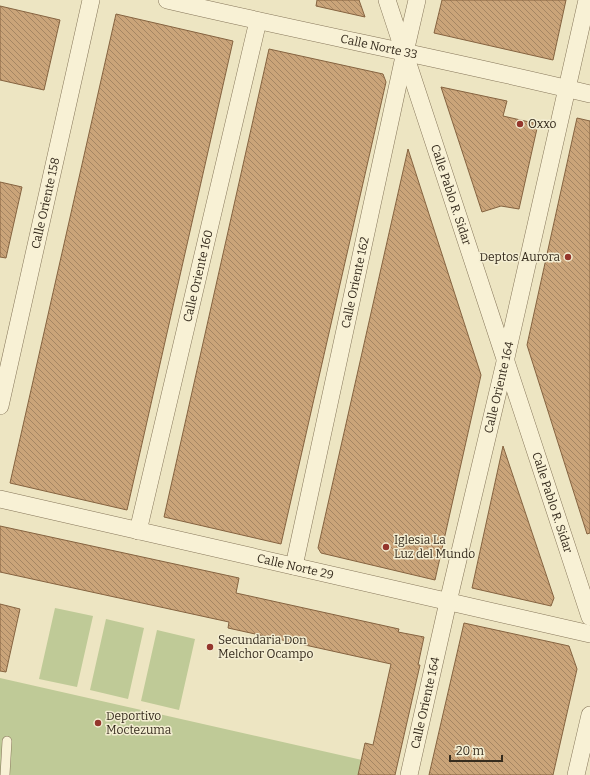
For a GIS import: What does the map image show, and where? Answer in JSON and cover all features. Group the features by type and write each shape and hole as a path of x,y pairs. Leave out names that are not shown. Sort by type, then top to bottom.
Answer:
{"street":[{"name":"Calle Oriente 158","path":"0,406 91,0"},
{"name":"Calle Norte 33","path":"167,0 590,94"},
{"name":"Calle Pablo R. Sidar","path":"387,0 590,617"},
{"name":"Calle Oriente 162","path":"294,566 417,0"},
{"name":"Calle Oriente 164","path":"409,775 587,0"},
{"name":"Calle Oriente 160","path":"138,531 258,21"},
{"name":"Calle Norte 29","path":"0,499 590,634"},
{"path":"576,775 590,715"}],"lane":[{"path":"5,775 7,741"}],"green space":[{"path":"55,608 93,616 77,687 39,679"},
{"path":"106,619 144,628 128,699 90,690"},
{"path":"157,630 195,639 179,710 141,701"},
{"name":"Deportivo Moctezuma","path":"0,678 393,767 392,775 0,775"}],"building":[{"path":"317,0 359,0 365,17 316,6"},
{"path":"442,0 566,0 553,60 434,33"},
{"path":"0,6 60,20 44,90 0,80"},
{"path":"116,14 233,41 127,510 10,483"},
{"path":"269,49 383,74 386,82 281,544 164,517"},
{"path":"441,87 507,101 503,116 538,124 519,209 501,206 482,212"},
{"path":"577,118 590,121 590,533 587,534 527,345"},
{"path":"408,149 481,375 435,580 321,553 318,548"},
{"path":"0,182 22,187 6,258 0,257"},
{"path":"503,446 554,598 551,606 472,588"},
{"path":"0,526 239,578 236,593 399,629 398,632 424,637 418,665 420,665 395,775 358,775 365,743 373,745 391,664 228,628 229,622 0,572"},
{"path":"0,604 20,609 6,672 0,671"},
{"path":"464,623 569,646 577,669 553,775 429,775"}],"place":[{"name":"Oxxo","path":"520,124"},
{"name":"Deptos Aurora","path":"568,257"},
{"name":"Iglesia La Luz del Mundo","path":"386,547"},
{"name":"Secundaria Don Melchor Ocampo","path":"210,647"},
{"name":"Deportivo Moctezuma","path":"98,723"}]}
